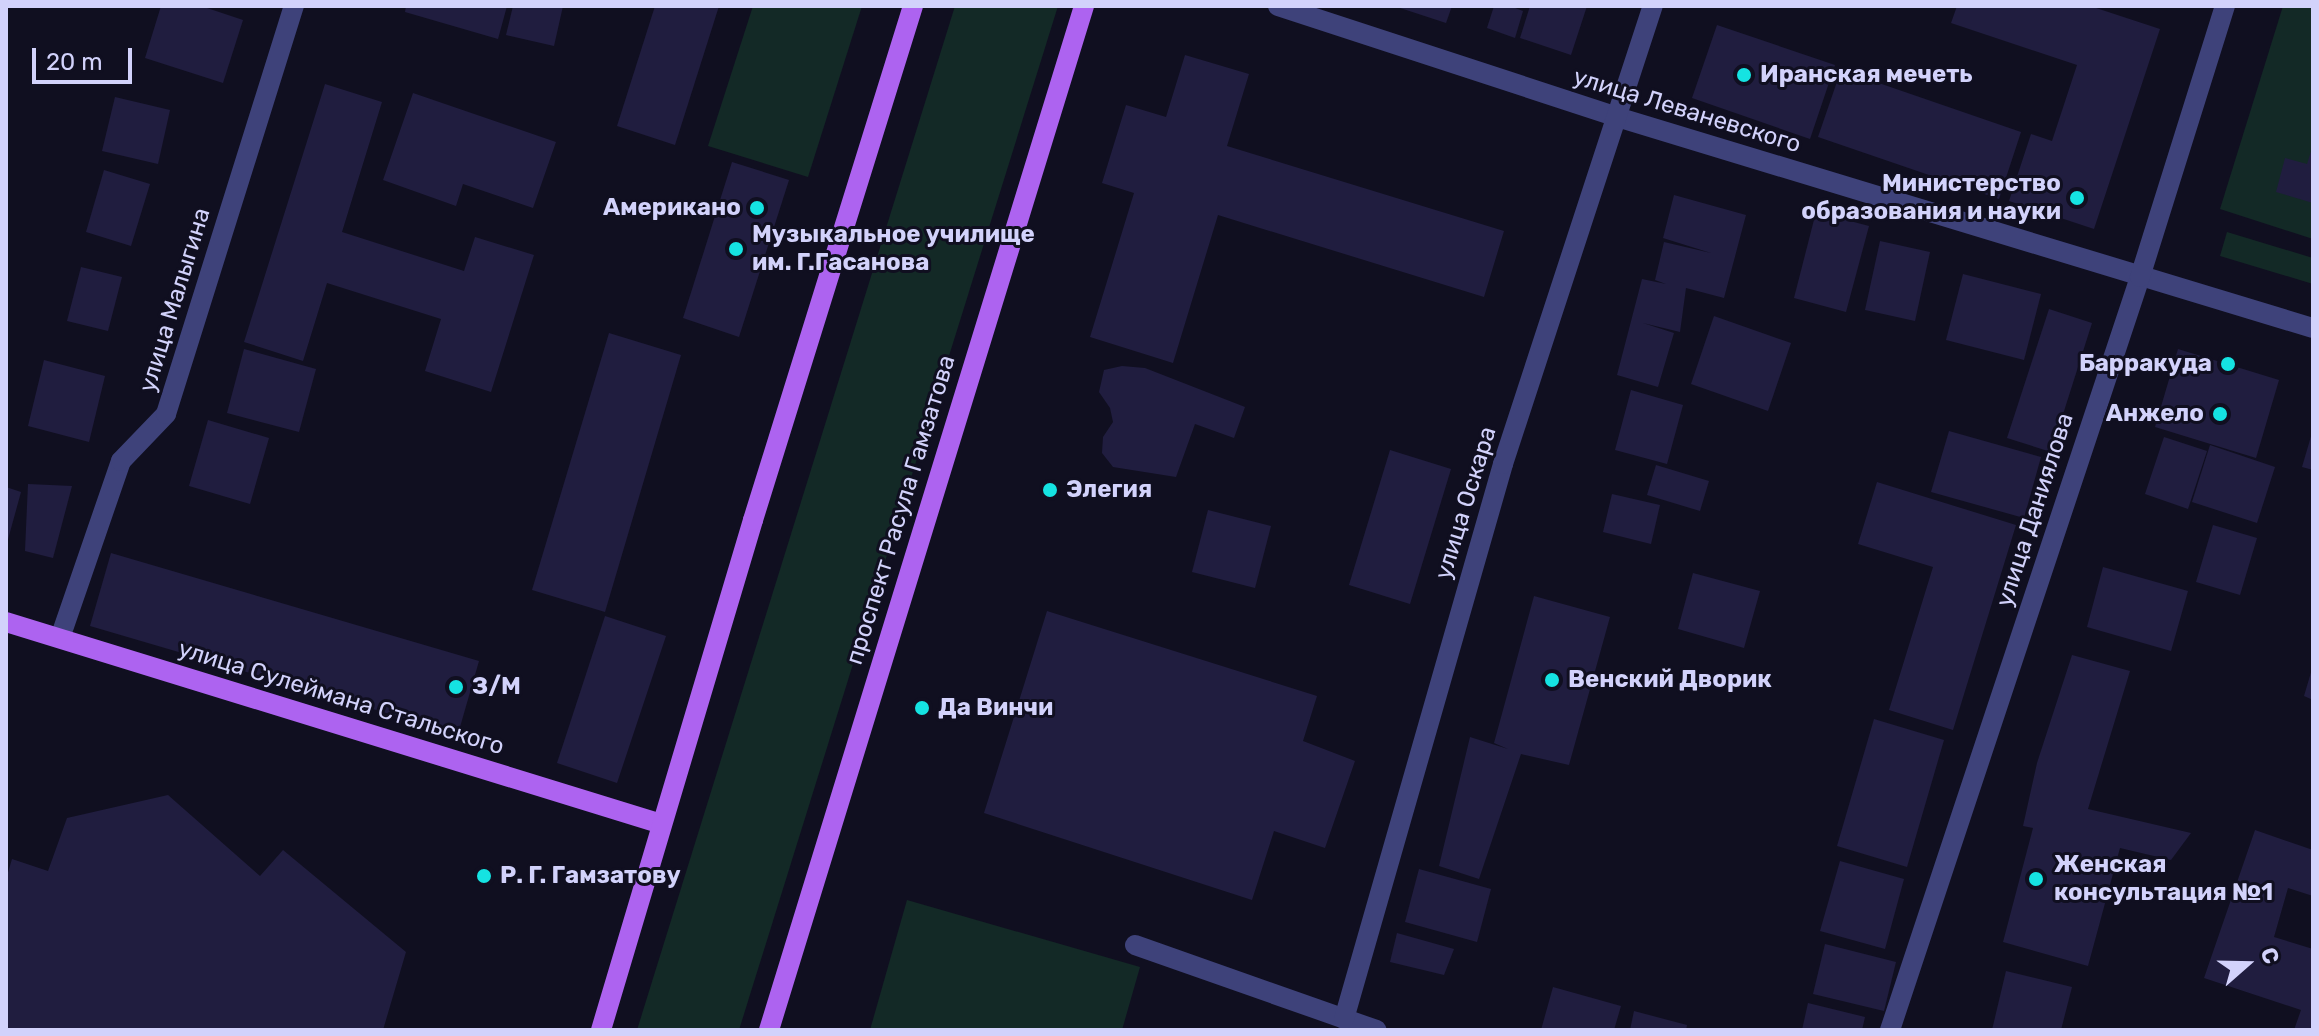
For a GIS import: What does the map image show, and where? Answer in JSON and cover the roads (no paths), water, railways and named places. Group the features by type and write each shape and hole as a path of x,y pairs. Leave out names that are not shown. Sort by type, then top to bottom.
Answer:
{"main road":[{"path":"601,1030 913,6"},
{"name":"проспект Расула Гамзатова","path":"769,1030 1084,6"},
{"name":"улица Сулеймана Стальского","path":"6,622 661,827"},
{"name":"улица Сулеймана Стальского","path":"6,628 661,827"}],"street":[{"name":"улица Малыгина","path":"60,638 121,461 166,414 294,6"},
{"name":"улица Леваневского","path":"1278,6 1617,117 2313,328"},
{"name":"улица Оскара","path":"1344,1019 1503,464 1653,6"},
{"name":"улица Даниялова","path":"1890,1030 2140,277 2225,6"},
{"path":"1135,945 1376,1030"}],"place":[{"name":"Иранская мечеть","path":"1744,75"},
{"name":"Министерство образования и науки","path":"2077,198"},
{"name":"Американо","path":"757,208"},
{"name":"Музыкальное училище им. Г.Гасанова","path":"736,249"},
{"name":"Барракуда","path":"2228,364"},
{"name":"Анжело","path":"2220,414"},
{"name":"Элегия","path":"1050,490"},
{"name":"Венский Дворик","path":"1552,680"},
{"name":"З/М","path":"456,687"},
{"name":"Да Винчи","path":"922,708"},
{"name":"Р. Г. Гамзатову","path":"484,876"},
{"name":"Женская консультация №1","path":"2036,879"}]}
